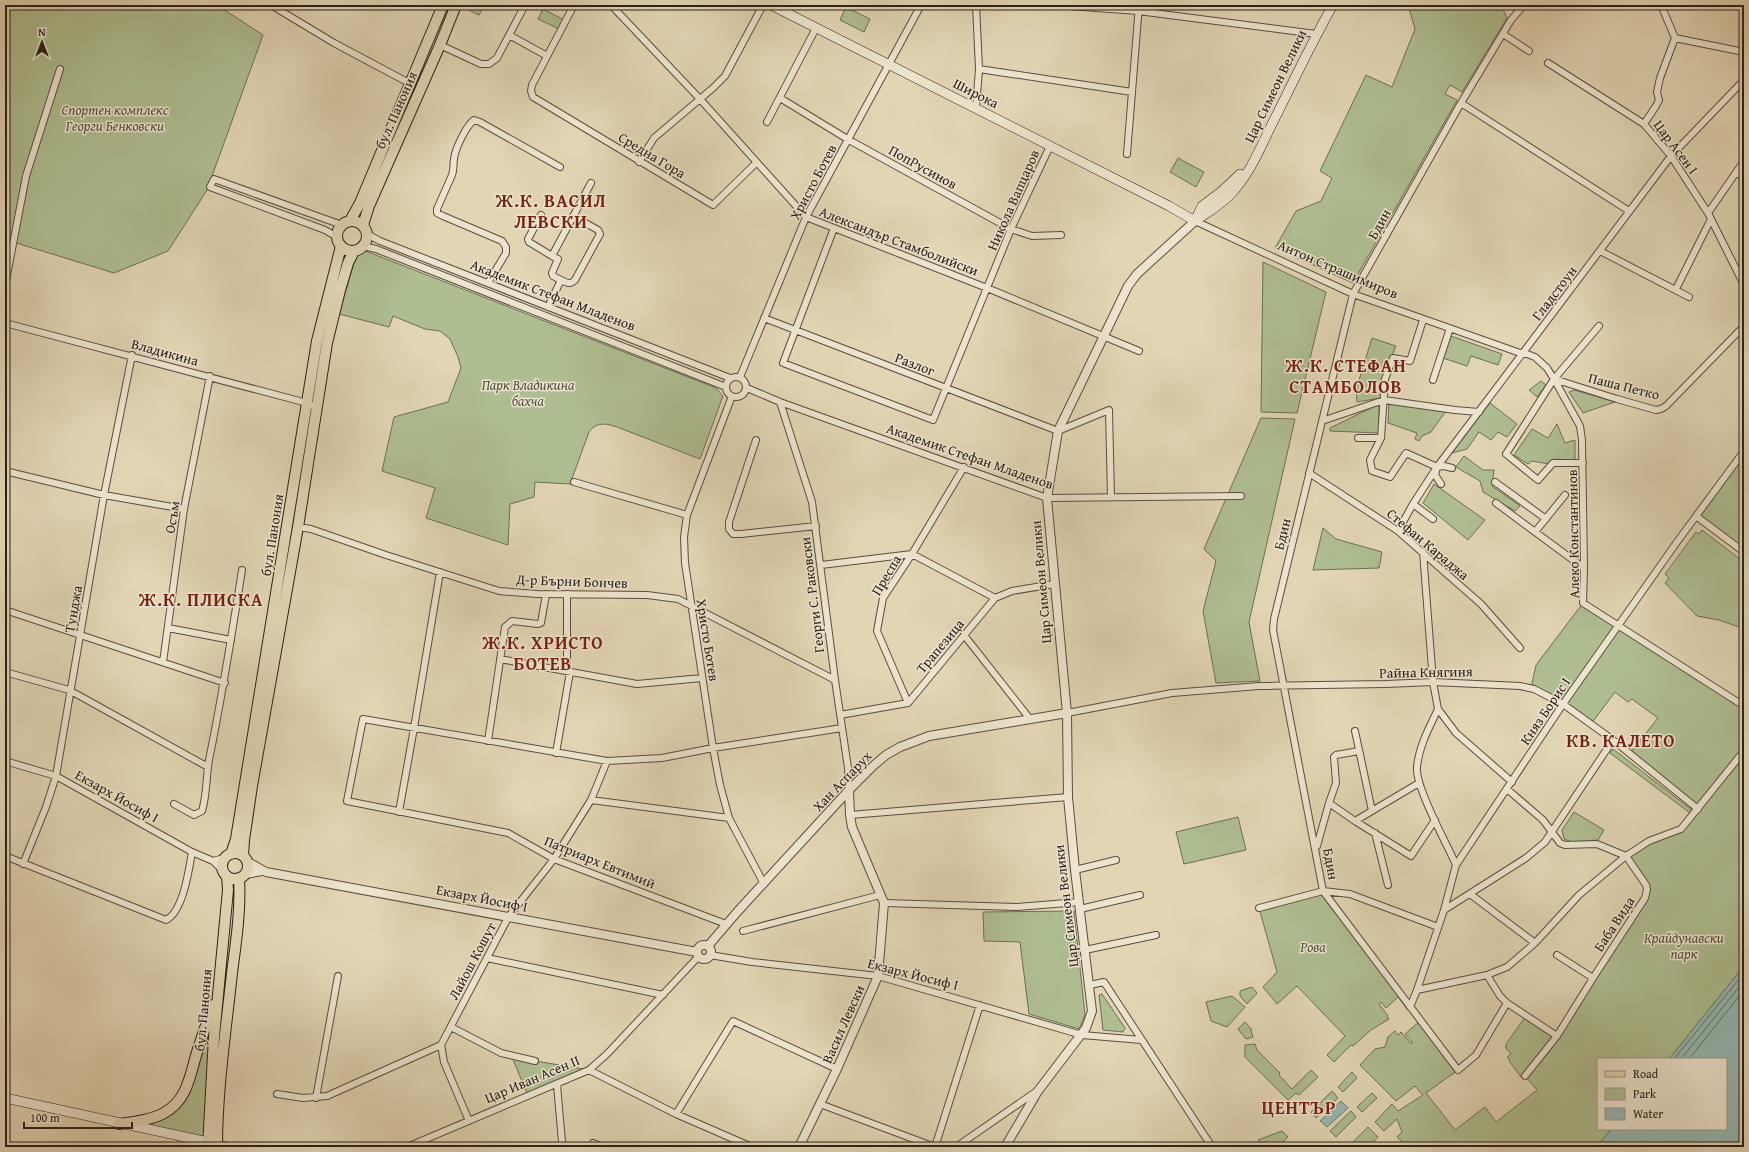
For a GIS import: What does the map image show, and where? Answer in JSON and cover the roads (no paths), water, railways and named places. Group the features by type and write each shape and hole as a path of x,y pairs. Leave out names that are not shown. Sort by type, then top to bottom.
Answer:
{"main road":[{"name":"бул. Панония","path":"213,1145 218,990 228,890 225,873 228,856 236,839 307,403 322,318 339,242 338,231 346,223 360,203 443,5"},
{"name":"бул. Панония","path":"213,1145 236,942 240,891 245,859 244,835 298,527 330,327 348,262 358,248 366,241 365,230 369,206 440,45 456,5"},
{"name":"Широка","path":"771,5 1169,206"},
{"name":"Цар Симеон Велики","path":"1194,221 1213,210 1230,195 1242,180 1255,159 1316,34 1333,5"},
{"name":"Антон Страшимиров","path":"1169,206 1194,221"},
{"path":"346,223 357,222 365,230"},
{"path":"339,242 358,248"},
{"path":"228,856 235,853 245,859"},
{"path":"225,873 235,879 242,876"},
{"path":"119,1124 141,1120 163,1113 172,1107 180,1098 190,1081 197,1051 218,990"},
{"path":"5,1098 213,1145"}],"street":[{"path":"271,5 334,43 411,84"},
{"path":"440,45 478,62 489,64 497,58 525,5"},
{"path":"509,35 547,56 574,5"},
{"name":"Александър Стамболийски","path":"611,5 700,99 806,217 988,288 1104,335 1139,351"},
{"path":"639,162 654,138 664,127 700,99 724,76 763,5"},
{"name":"Христо Ботев","path":"740,377 806,217 921,5"},
{"path":"976,5 979,69 976,108"},
{"path":"1055,5 1138,10 1316,34"},
{"name":"Бдин","path":"1506,1003 1476,1055 1458,1070 1323,891 1285,686 1273,630 1274,618 1353,294 1461,103 1511,20 1524,5"},
{"path":"1644,124 1659,100 1657,92 1660,78 1675,38 1661,5"},
{"path":"1741,5 1744,13"},
{"path":"1127,154 1138,10"},
{"path":"768,122 816,28"},
{"path":"1503,34 1529,51"},
{"path":"1675,38 1744,52"},
{"name":"Средна Гора","path":"547,56 532,85 531,91 534,97 639,162 713,205 756,163"},
{"name":"Цар Асен I","path":"1548,63 1644,124 1671,156 1712,219 1744,285"},
{"path":"5,286 26,176 60,69"},
{"path":"979,69 1132,92"},
{"name":"Гладстоун","path":"1398,531 1436,467 1523,354 1671,156 1744,80"},
{"name":"ПопРусинов","path":"780,98 849,140 1011,229 1032,236 1060,235"},
{"path":"1461,103 1629,211"},
{"path":"488,283 506,253 506,247 502,241 442,216 437,213 436,209 454,170 454,158 466,127 474,120 480,122 560,167"},
{"name":"Никола Вапцаров","path":"795,330 783,363 933,420 1011,229 1050,146"},
{"path":"1708,213 1744,161"},
{"path":"1736,173 1744,177"},
{"path":"339,242 325,230 210,187 214,179 346,223"},
{"path":"552,256 591,183"},
{"path":"541,215 528,239 529,242 558,259 552,273 553,276 568,283 572,283 574,280 600,234 598,230 573,216"},
{"path":"1676,289 1712,219"},
{"name":"Антон Страшимиров","path":"1194,221 1353,294 1423,320 1523,354"},
{"name":"Цар Симеон Велики","path":"1082,1035 1089,1023 1092,1011 1068,797 1067,714 1047,498 1058,431 1120,299 1137,274 1194,221"},
{"path":"795,330 834,228"},
{"name":"Академик Стефан Младенов","path":"365,230 380,241 730,378"},
{"name":"Академик Стефан Младенов","path":"358,248 383,251 726,386"},
{"path":"1600,252 1676,289 1689,297"},
{"path":"548,307 561,280"},
{"name":"Разлог","path":"764,318 1058,431"},
{"path":"1423,320 1410,361 1393,358 1384,379 1381,438 1370,460 1372,471 1390,477 1406,453 1436,467 1444,466 1452,468"},
{"name":"Владикина","path":"5,323 210,376 307,403 317,408"},
{"path":"1583,463 1553,463 1538,480 1506,454 1554,379 1599,326"},
{"name":"Паша Петко","path":"1554,379 1656,410 1661,409 1666,406 1744,326"},
{"path":"1433,380 1450,328"},
{"path":"1523,354 1528,354 1535,357 1554,379"},
{"name":"Тунджа","path":"23,864 46,807 56,776 104,495 132,355"},
{"name":"Осъм","path":"163,662 184,509 210,376"},
{"path":"734,376 740,377 746,382 747,388 743,395 736,397 727,392 726,382 730,378 734,376"},
{"name":"Алеко Константинов","path":"1554,379 1580,426 1583,463 1583,603 1744,706"},
{"name":"Академик Стефан Младенов","path":"747,388 780,402 1047,498 1241,496"},
{"name":"Христо Ботев","path":"732,396 687,515 684,537 685,563 720,785 729,818 764,884"},
{"path":"1322,421 1384,400 1479,412"},
{"name":"Георги С. Раковски","path":"780,402 812,502 850,790"},
{"path":"1058,431 1109,410 1111,498"},
{"path":"1358,438 1381,438"},
{"path":"756,440 729,522 729,529 732,534 816,526"},
{"name":"Княз Борис I","path":"1410,1007 1444,910 1456,865 1508,789 1563,704 1696,516 1744,451"},
{"name":"Преспа","path":"908,703 877,631 883,598 912,554 964,467"},
{"path":"1436,467 1435,475 1441,484"},
{"path":"5,471 104,495 184,509"},
{"name":"Стефан Караджа","path":"1309,473 1398,531 1481,604 1520,648"},
{"path":"574,482 687,515"},
{"path":"1495,482 1546,519"},
{"path":"1535,532 1565,495"},
{"path":"1413,504 1433,520"},
{"path":"1496,504 1584,568"},
{"path":"1696,516 1744,552"},
{"name":"Д-р Бърни Бончев","path":"298,527 499,591 546,594 647,595 678,599 835,680"},
{"path":"1423,552 1434,682 1438,710 1456,733 1512,782"},
{"path":"821,565 912,554 995,598"},
{"path":"174,804 194,815 202,811 208,767 225,683 242,570"},
{"path":"398,812 414,728 440,572"},
{"name":"Трапезица","path":"908,703 995,598 1012,591 1054,584"},
{"path":"488,742 505,627 512,621 538,624 541,623 546,594"},
{"path":"556,753 569,672 568,594"},
{"path":"5,610 225,683"},
{"path":"168,628 231,640"},
{"path":"964,635 1030,719"},
{"path":"500,659 637,684 702,678"},
{"path":"5,672 70,690 208,767"},
{"name":"Райна Княгиня","path":"1067,714 1172,693 1205,690 1285,686 1434,682 1527,687 1543,693 1563,704"},
{"path":"840,715 908,703"},
{"path":"1563,704 1613,740 1698,808"},
{"path":"1438,710 1420,750 1417,768 1419,783 1456,865"},
{"name":"Хан Аспарух","path":"709,951 726,924 850,790 886,755 915,740 929,736 1067,714"},
{"name":"Патриарх Евтимий","path":"414,728 362,719 347,801 508,833 554,859 726,924"},
{"path":"414,728 488,742 607,761 662,758 713,748 842,728"},
{"path":"1355,731 1372,811"},
{"path":"1444,910 1538,850 1545,842 1613,740"},
{"path":"1316,849 1336,783 1334,757 1336,755 1359,751"},
{"path":"1417,990 1488,975 1507,967 1535,943 1579,895 1626,856 1649,841 1681,829 1744,751"},
{"name":"Екзарх Йосиф I","path":"5,761 56,776 192,852 213,861 225,873"},
{"name":"Лайош Кошут","path":"469,1121 442,1053 442,1045 509,916 554,859 591,800 607,761"},
{"path":"1355,821 1419,783"},
{"path":"1508,789 1543,820 1560,843 1565,845 1597,844 1626,856"},
{"path":"850,790 850,814 856,837 884,903 1017,907 1080,906 1140,895"},
{"path":"850,814 1068,797"},
{"path":"591,800 729,818"},
{"path":"1329,803 1411,856 1436,820"},
{"path":"1375,833 1388,886"},
{"path":"5,856 166,920 170,918 182,897 192,852"},
{"path":"213,861 228,856"},
{"name":"Баба Вида","path":"1525,1076 1557,1036 1647,894 1644,881 1626,856"},
{"name":"Екзарх Йосиф I","path":"245,859 262,871"},
{"path":"1075,870 1116,860"},
{"name":"Екзарх Йосиф I","path":"242,876 262,871 509,916 698,954"},
{"path":"1260,908 1323,891 1350,894 1438,927"},
{"path":"1470,894 1535,943"},
{"path":"744,931 880,895"},
{"name":"Васил Левски","path":"799,1147 837,1069 878,976 884,903"},
{"path":"1085,950 1156,935"},
{"path":"698,954 698,949 702,946 709,951"},
{"name":"Екзарх Йосиф I","path":"709,951 752,962 878,976 1082,1035 1141,1040"},
{"name":"Цар Иван Асен II","path":"407,1147 589,1070 607,1054 663,995 698,954"},
{"path":"1557,955 1593,978"},
{"path":"487,958 663,995"},
{"path":"1488,975 1495,989 1506,1003 1557,1036"},
{"path":"316,1098 338,976"},
{"name":"Цар Симеон Велики","path":"1090,985 1104,982 1212,1147"},
{"path":"820,1104 935,1147 980,1005"},
{"path":"676,1114 733,1020 837,1069"},
{"path":"451,1027 501,1053 534,1061"},
{"path":"1005,1147 1038,1091 1082,1035"},
{"path":"277,1094 303,1098 327,1096 442,1045"},
{"path":"589,1070 676,1114 752,1147"},
{"path":"556,1085 562,1142"},
{"path":"956,1147 1038,1091"},
{"path":"593,1143 603,1147"},
{"path":"213,1145 231,1147"},
{"path":"1068,1147 1147,1147"}],"water":[{"path":"1744,966 1744,1147 1597,1147 1610,1130 1727,1130 1727,1058 1670,1058"},
{"path":"1341,1101 1348,1108 1327,1127 1320,1121"}],"district":[{"name":"Ж.К. ВАСИЛ ЛЕВСКИ","path":"551,211"},
{"name":"Ж.К. СТЕФАН СТАМБОЛОВ","path":"1346,376"},
{"name":"Ж.К. ПЛИСКА","path":"201,600"},
{"name":"Ж.К. ХРИСТО БОТЕВ","path":"543,653"},
{"name":"КВ. КАЛЕТО","path":"1621,741"},
{"name":"ЦЕНТЪР","path":"1299,1108"}],"park label":[{"name":"Спортен комплекс Георги Бенковски","path":"115,118"},
{"name":"Парк Владикина бахча","path":"528,394"},
{"name":"Крайдунавски парк","path":"1684,946"},
{"name":"Рова","path":"1313,947"}]}
